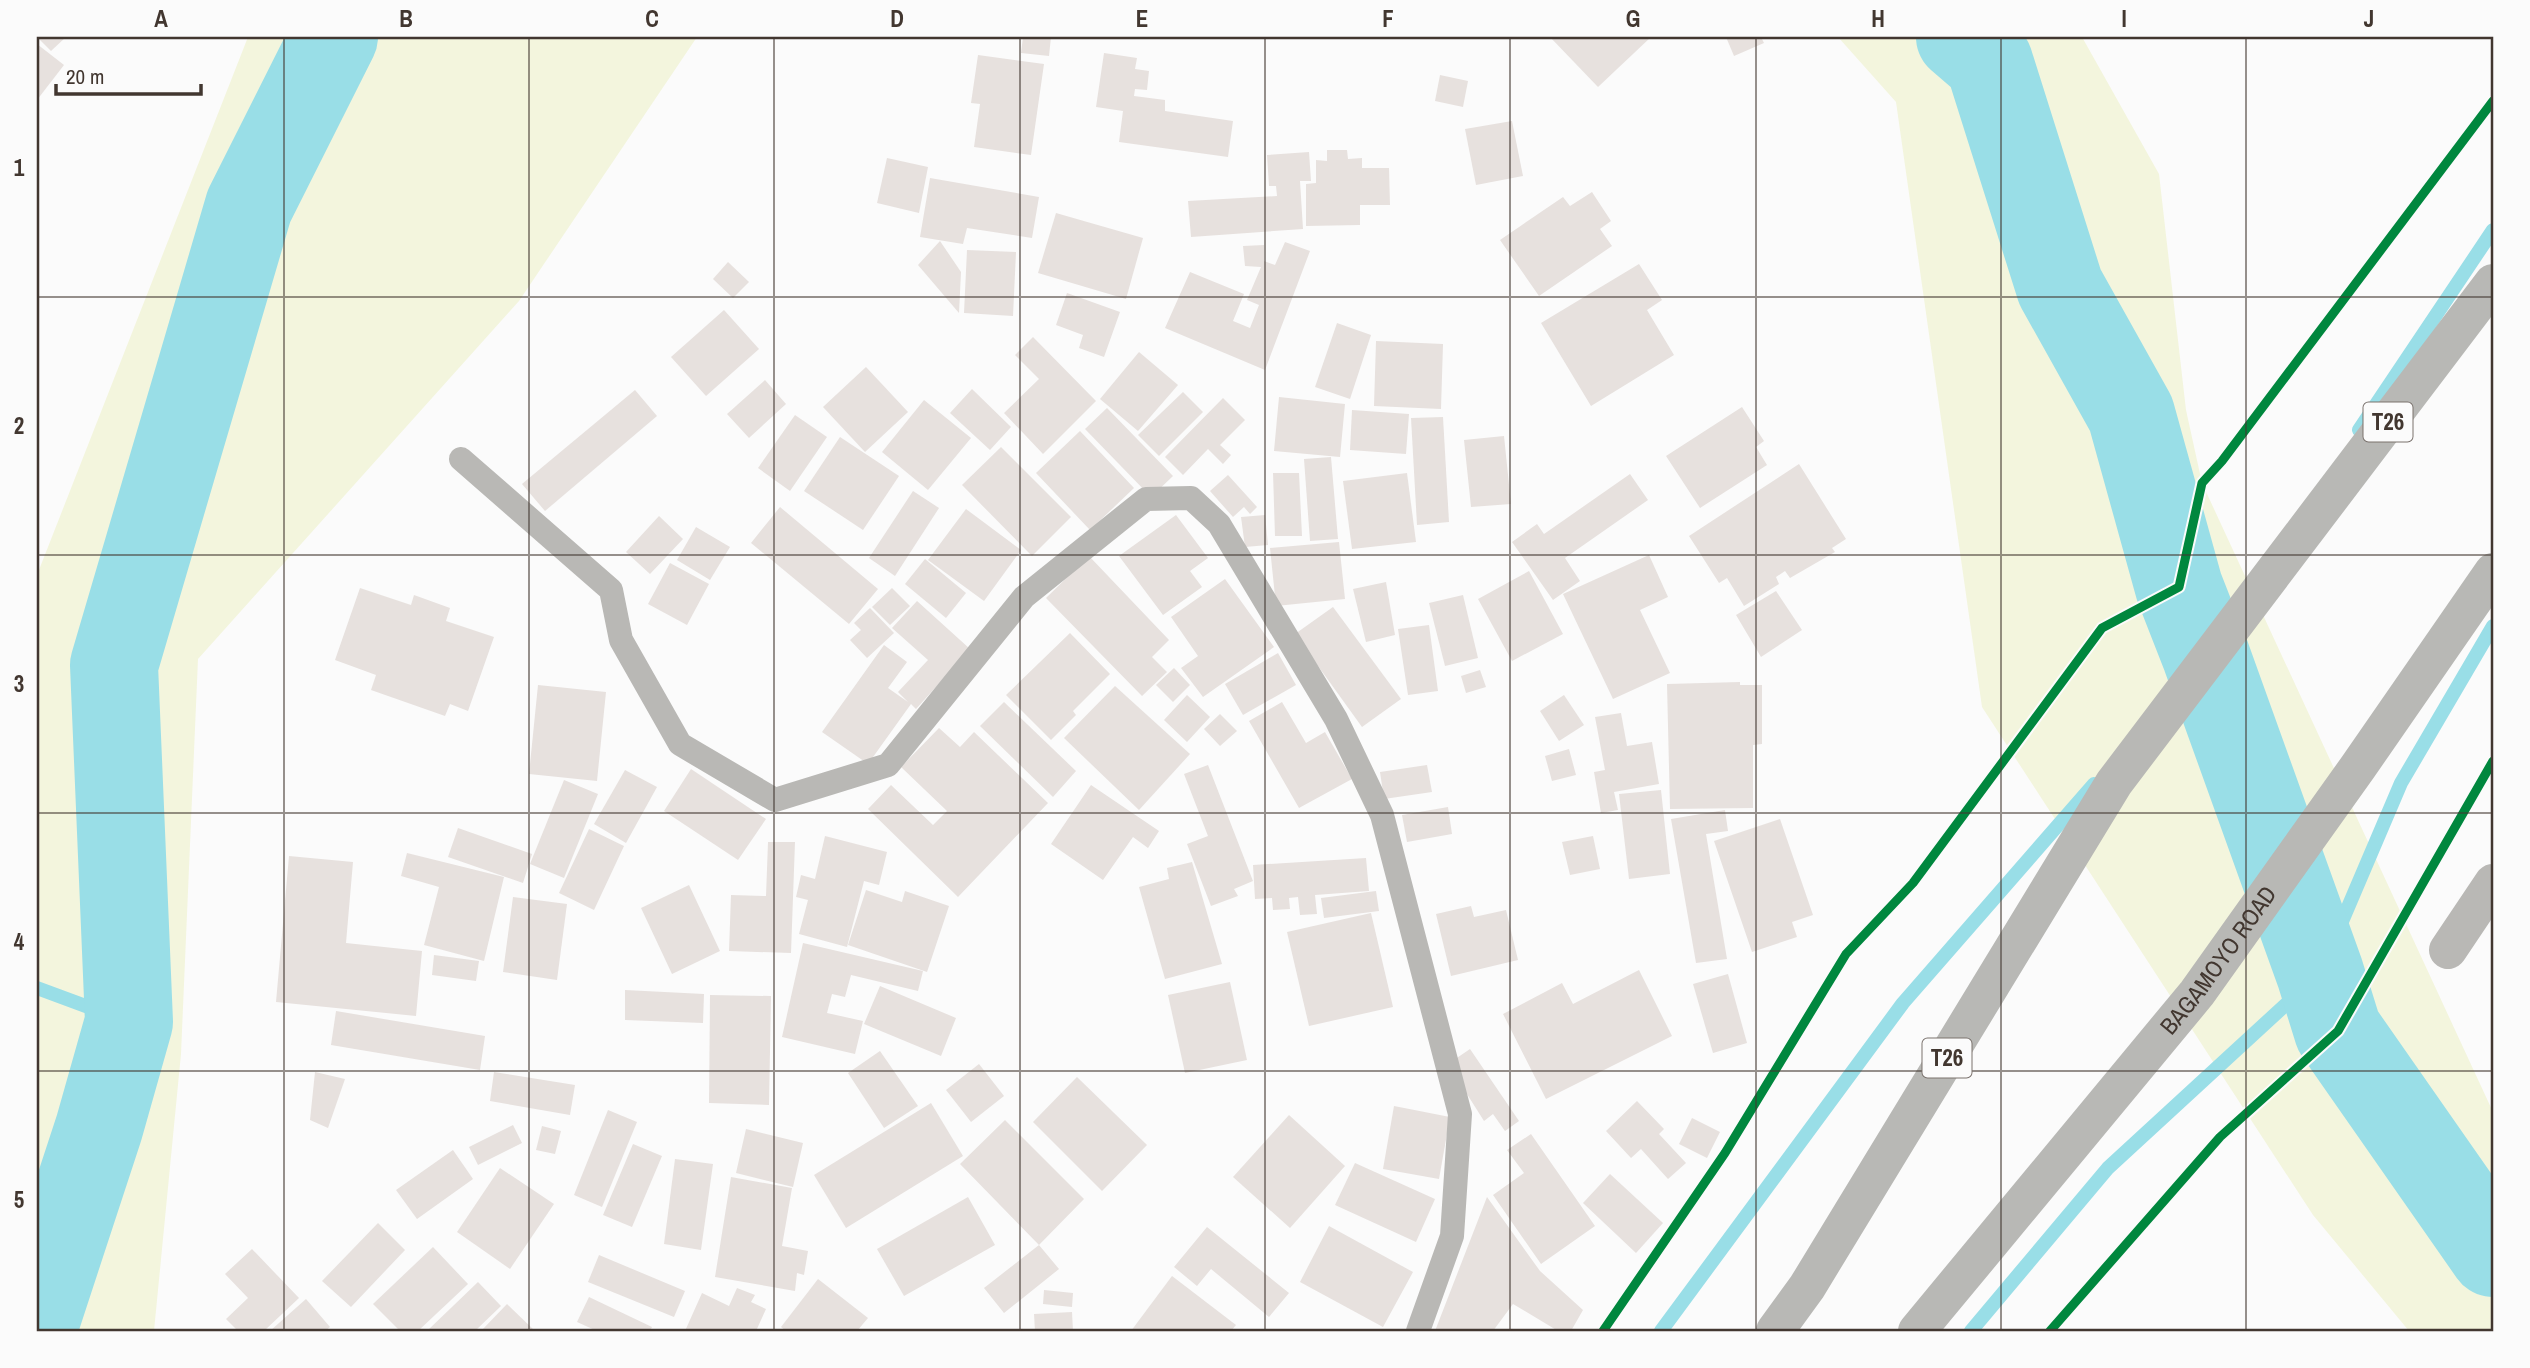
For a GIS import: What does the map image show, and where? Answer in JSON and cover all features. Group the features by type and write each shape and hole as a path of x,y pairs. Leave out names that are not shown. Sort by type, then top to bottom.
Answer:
{"highway":[{"name":"T26","path":"1775,1331 1807,1287 2115,783 2493,283"},
{"name":"BAGAMOYO ROAD","path":"1917,1331 2197,993 2493,572"}],"street":[{"path":"2448,950 2493,883"}],"lane":[{"path":"461,459 611,590 621,640 680,744 775,800 888,765 1024,597 1146,499 1191,498 1219,524 1336,719 1382,816 1460,1114 1452,1236 1418,1331"}],"green space":[{"path":"248,37 697,37 519,301 198,659 181,1054 154,1331 37,1331 37,575"},
{"path":"1838,37 2082,37 2159,174 2186,410 2202,483 2493,1112 2493,1331 2409,1331 2313,1215 1982,707 1896,102"}],"building":[{"path":"37,37 66,37 51,51"},
{"path":"1023,37 1051,37 1049,56 1021,53"},
{"path":"1550,37 1651,37 1598,87"},
{"path":"1726,37 1761,37 1764,43 1734,56"},
{"path":"37,44 64,65 37,100"},
{"path":"1104,53 1137,58 1135,69 1149,71 1147,90 1135,89 1134,96 1165,100 1165,111 1233,121 1228,157 1119,142 1123,111 1096,107"},
{"path":"978,55 1044,64 1031,155 974,147 980,104 971,103"},
{"path":"1440,75 1468,81 1463,107 1435,101"},
{"path":"1512,121 1523,176 1476,185 1465,129"},
{"path":"1327,150 1347,150 1348,159 1362,158 1362,168 1389,168 1390,205 1360,205 1360,225 1306,226 1306,184 1316,183 1316,160 1327,161"},
{"path":"1309,152 1311,181 1300,181 1303,229 1191,237 1188,201 1277,196 1276,186 1269,186 1267,155"},
{"path":"887,158 928,167 919,213 877,203"},
{"path":"930,178 1039,197 1032,238 967,228 963,244 920,237"},
{"path":"1592,192 1611,221 1600,229 1612,246 1539,296 1500,240 1563,197 1570,206"},
{"path":"1056,213 1143,238 1126,299 1038,273"},
{"path":"940,241 961,272 959,313 918,265"},
{"path":"1285,242 1310,251 1265,370 1165,328 1190,272 1244,294 1233,321 1250,328 1259,305 1247,300 1261,267 1245,266 1243,246 1264,245 1264,261 1275,265"},
{"path":"967,250 1016,252 1013,316 964,313"},
{"path":"728,262 749,282 733,298 713,279"},
{"path":"1639,264 1662,300 1647,310 1674,355 1591,406 1541,323"},
{"path":"1067,293 1120,312 1104,357 1079,348 1083,335 1056,325"},
{"path":"724,310 759,349 706,396 671,357"},
{"path":"1337,323 1371,335 1350,399 1315,387"},
{"path":"1033,337 1096,401 1043,454 1004,413 1039,379 1015,355"},
{"path":"1376,341 1443,344 1441,409 1374,406"},
{"path":"1139,352 1178,385 1138,431 1100,399"},
{"path":"866,367 908,412 865,452 823,407"},
{"path":"765,380 786,404 749,438 727,414"},
{"path":"972,389 1011,427 990,450 950,413"},
{"path":"635,390 657,416 545,511 522,484"},
{"path":"1183,392 1203,412 1159,456 1138,435"},
{"path":"1279,397 1345,404 1340,457 1274,451"},
{"path":"1223,398 1245,420 1220,445 1231,455 1223,464 1208,449 1183,475 1165,457"},
{"path":"924,400 971,438 928,490 882,452"},
{"path":"1742,407 1764,441 1756,447 1767,465 1700,508 1666,456"},
{"path":"1107,408 1173,476 1151,497 1085,429"},
{"path":"1352,410 1409,414 1406,454 1350,450"},
{"path":"795,415 827,437 790,491 758,468"},
{"path":"1443,417 1449,522 1417,525 1411,418"},
{"path":"1080,431 1134,488 1090,530 1036,473"},
{"path":"1504,436 1511,504 1471,507 1464,440"},
{"path":"840,437 899,476 863,530 804,491"},
{"path":"1001,447 1071,517 1032,556 962,485"},
{"path":"1331,457 1338,539 1310,541 1304,459"},
{"path":"1799,464 1846,539 1832,548 1835,552 1790,578 1785,571 1776,577 1779,584 1744,606 1727,578 1719,583 1689,536"},
{"path":"1273,473 1299,473 1302,536 1275,536"},
{"path":"1407,473 1416,542 1352,549 1343,481"},
{"path":"1630,474 1648,500 1565,558 1580,581 1553,600 1512,542 1537,524 1544,534"},
{"path":"1228,475 1257,507 1250,514 1244,507 1233,517 1210,491"},
{"path":"913,491 939,508 895,576 869,558"},
{"path":"780,507 878,589 849,624 751,543"},
{"path":"966,509 1021,550 984,601 928,560"},
{"path":"1176,515 1208,558 1190,571 1202,587 1163,615 1119,556"},
{"path":"1265,515 1268,545 1245,547 1241,517"},
{"path":"659,516 683,539 650,574 626,552"},
{"path":"696,527 730,547 710,580 677,560"},
{"path":"1339,542 1345,599 1276,606 1270,548"},
{"path":"1649,555 1668,597 1640,610 1670,673 1613,699 1563,594"},
{"path":"1089,556 1169,640 1152,657 1167,672 1142,696 1046,598"},
{"path":"925,559 966,593 946,618 905,584"},
{"path":"670,563 709,584 687,625 648,604"},
{"path":"1529,571 1563,634 1512,661 1478,599"},
{"path":"1225,579 1274,647 1203,697 1181,668 1198,656 1171,617"},
{"path":"1386,582 1395,635 1366,642 1353,589"},
{"path":"360,588 411,605 414,595 450,608 446,621 494,637 468,711 450,704 445,716 371,690 376,675 335,660"},
{"path":"892,588 910,606 890,625 872,607"},
{"path":"1776,591 1802,630 1761,657 1736,615"},
{"path":"1463,595 1478,658 1445,666 1429,603"},
{"path":"917,601 970,649 916,709 911,704 868,764 822,732 884,645 907,662 888,688 908,702 898,692 928,660 892,628"},
{"path":"1333,607 1401,699 1362,727 1295,634"},
{"path":"870,608 894,633 867,658 850,640 861,630 854,623"},
{"path":"1429,625 1438,691 1408,695 1398,629"},
{"path":"1070,633 1110,674 1073,711 1076,715 1051,740 1006,695"},
{"path":"1278,653 1296,685 1243,715 1225,684"},
{"path":"1174,668 1190,685 1173,702 1156,685"},
{"path":"1480,670 1486,687 1466,693 1461,676"},
{"path":"1740,682 1740,685 1762,685 1762,744 1753,745 1753,808 1670,809 1667,684"},
{"path":"538,685 606,692 597,781 529,774"},
{"path":"1115,686 1190,754 1139,810 1064,738"},
{"path":"1187,695 1210,717 1187,742 1164,720"},
{"path":"1564,695 1584,725 1559,741 1540,711"},
{"path":"1004,702 1076,771 1053,797 980,726"},
{"path":"1282,702 1306,743 1325,732 1352,779 1299,808 1249,721"},
{"path":"1621,713 1627,746 1652,742 1659,784 1614,792 1618,810 1601,813 1594,772 1605,770 1595,717"},
{"path":"1220,714 1237,731 1220,746 1204,729"},
{"path":"939,728 960,747 974,732 1048,803 958,897 868,809 891,785 933,825 947,811 901,767"},
{"path":"1569,749 1576,775 1552,781 1545,756"},
{"path":"1208,765 1253,881 1234,889 1238,896 1211,906 1187,844 1208,836 1184,774"},
{"path":"1427,765 1432,792 1384,799 1380,772"},
{"path":"691,769 766,819 738,860 664,811"},
{"path":"625,770 657,787 626,843 594,824"},
{"path":"564,780 598,794 564,878 530,864"},
{"path":"1091,785 1159,831 1148,848 1133,837 1103,880 1051,844"},
{"path":"1661,790 1670,874 1629,879 1619,794"},
{"path":"1448,807 1452,834 1407,842 1402,815"},
{"path":"1725,810 1728,831 1706,834 1727,959 1696,963 1671,819"},
{"path":"1780,819 1813,915 1792,922 1797,937 1752,952 1714,841"},
{"path":"458,828 532,854 523,883 448,857"},
{"path":"589,829 624,846 594,910 559,893"},
{"path":"825,836 887,852 879,885 864,881 847,947 799,934 808,900 796,897 801,875 815,879"},
{"path":"1593,836 1600,869 1570,875 1562,842"},
{"path":"768,842 795,842 791,953 729,951 731,895 766,896"},
{"path":"407,853 504,877 484,961 424,945 439,887 401,876"},
{"path":"289,856 353,862 346,943 422,951 416,1016 276,1002"},
{"path":"1366,858 1369,891 1315,895 1317,914 1300,915 1298,897 1289,898 1290,909 1273,910 1272,898 1255,899 1253,865"},
{"path":"1192,862 1222,964 1165,979 1139,887 1169,879 1167,868"},
{"path":"689,885 720,951 672,974 641,908"},
{"path":"866,890 902,902 905,891 949,906 927,972 848,945"},
{"path":"1376,891 1379,911 1324,918 1321,898"},
{"path":"513,897 567,904 557,980 503,972"},
{"path":"1471,906 1474,917 1506,910 1518,960 1451,976 1436,914"},
{"path":"1371,913 1393,1007 1309,1026 1287,932"},
{"path":"803,943 923,971 918,991 851,975 845,997 832,994 827,1013 863,1021 855,1054 782,1037"},
{"path":"434,955 479,961 476,981 432,975"},
{"path":"1639,970 1672,1036 1546,1099 1503,1014 1562,983 1573,1004"},
{"path":"1728,974 1747,1043 1713,1053 1693,984"},
{"path":"1230,982 1247,1060 1185,1073 1168,995"},
{"path":"880,986 956,1018 941,1056 864,1024"},
{"path":"625,990 704,994 703,1023 625,1020"},
{"path":"710,995 771,996 769,1105 709,1103"},
{"path":"336,1011 485,1036 480,1070 331,1045"},
{"path":"1470,1049 1519,1121 1505,1131 1493,1114 1484,1121 1448,1064"},
{"path":"880,1051 918,1106 884,1128 848,1073"},
{"path":"979,1064 1004,1096 971,1122 946,1090"},
{"path":"315,1072 345,1079 328,1128 310,1120"},
{"path":"494,1072 575,1085 570,1115 490,1101"},
{"path":"1077,1077 1147,1145 1102,1191 1033,1122"},
{"path":"1637,1101 1664,1129 1659,1134 1686,1163 1668,1179 1641,1149 1631,1158 1606,1131"},
{"path":"931,1103 963,1156 846,1228 814,1175"},
{"path":"1394,1106 1450,1117 1439,1179 1383,1169"},
{"path":"608,1110 637,1122 602,1207 574,1195"},
{"path":"1289,1115 1345,1166 1290,1228 1233,1177"},
{"path":"1692,1118 1720,1132 1707,1158 1679,1144"},
{"path":"1005,1120 1084,1199 1039,1245 960,1164"},
{"path":"513,1125 522,1143 478,1165 469,1147"},
{"path":"542,1126 561,1131 555,1154 536,1150"},
{"path":"746,1129 803,1143 793,1187 736,1173"},
{"path":"1531,1134 1595,1226 1541,1264 1493,1195 1524,1173 1507,1150"},
{"path":"633,1144 662,1156 632,1227 603,1215"},
{"path":"453,1150 473,1179 417,1219 396,1190"},
{"path":"675,1159 713,1164 701,1250 664,1244"},
{"path":"1355,1163 1435,1199 1416,1242 1335,1205"},
{"path":"500,1168 554,1204 510,1269 457,1232"},
{"path":"1610,1174 1663,1223 1636,1253 1583,1203"},
{"path":"731,1177 792,1188 782,1246 808,1251 804,1275 797,1273 795,1291 715,1277"},
{"path":"968,1197 995,1245 904,1296 877,1249"},
{"path":"1487,1197 1540,1271 1583,1310 1571,1331 1558,1331 1513,1304 1493,1331 1435,1331"},
{"path":"378,1223 405,1250 351,1307 322,1281"},
{"path":"1329,1226 1413,1272 1383,1327 1300,1282"},
{"path":"1207,1227 1289,1293 1269,1317 1211,1269 1197,1286 1174,1267"},
{"path":"1039,1245 1059,1269 1004,1313 984,1288"},
{"path":"433,1247 468,1284 418,1331 400,1331 373,1304"},
{"path":"252,1249 299,1298 264,1331 238,1331 226,1319 248,1298 225,1274"},
{"path":"599,1255 685,1291 674,1317 588,1282"},
{"path":"1172,1276 1236,1325 1231,1331 1131,1331"},
{"path":"818,1279 868,1318 857,1331 786,1331 781,1327"},
{"path":"478,1282 501,1306 475,1331 427,1331"},
{"path":"737,1288 755,1295 751,1302 766,1309 756,1331 685,1331 702,1293 729,1306"},
{"path":"1044,1290 1073,1293 1072,1307 1043,1304"},
{"path":"589,1297 652,1327 650,1331 597,1331 577,1322"},
{"path":"306,1299 330,1327 325,1331 270,1331"},
{"path":"507,1304 535,1331 481,1331"},
{"path":"1072,1312 1073,1331 1035,1331 1034,1314"}],"waterway":[{"path":"37,1317 99,1128 129,1022 114,665 249,206 334,37"},
{"path":"1960,37 1989,62 2060,287 2131,414 2179,587 2320,973 2338,1031 2493,1253"},
{"path":"2359,430 2493,230"},
{"path":"1971,1331 2108,1168 2320,973 2401,783 2493,626"},
{"path":"1661,1331 1903,1003 2094,784"},
{"path":"37,988 129,1022"}],"cycle path":[{"path":"1603,1331 1725,1153 1846,954 1913,883 2102,628 2179,587 2202,483 2222,461 2493,101"},
{"path":"2050,1331 2220,1137 2338,1031 2493,761"}]}
